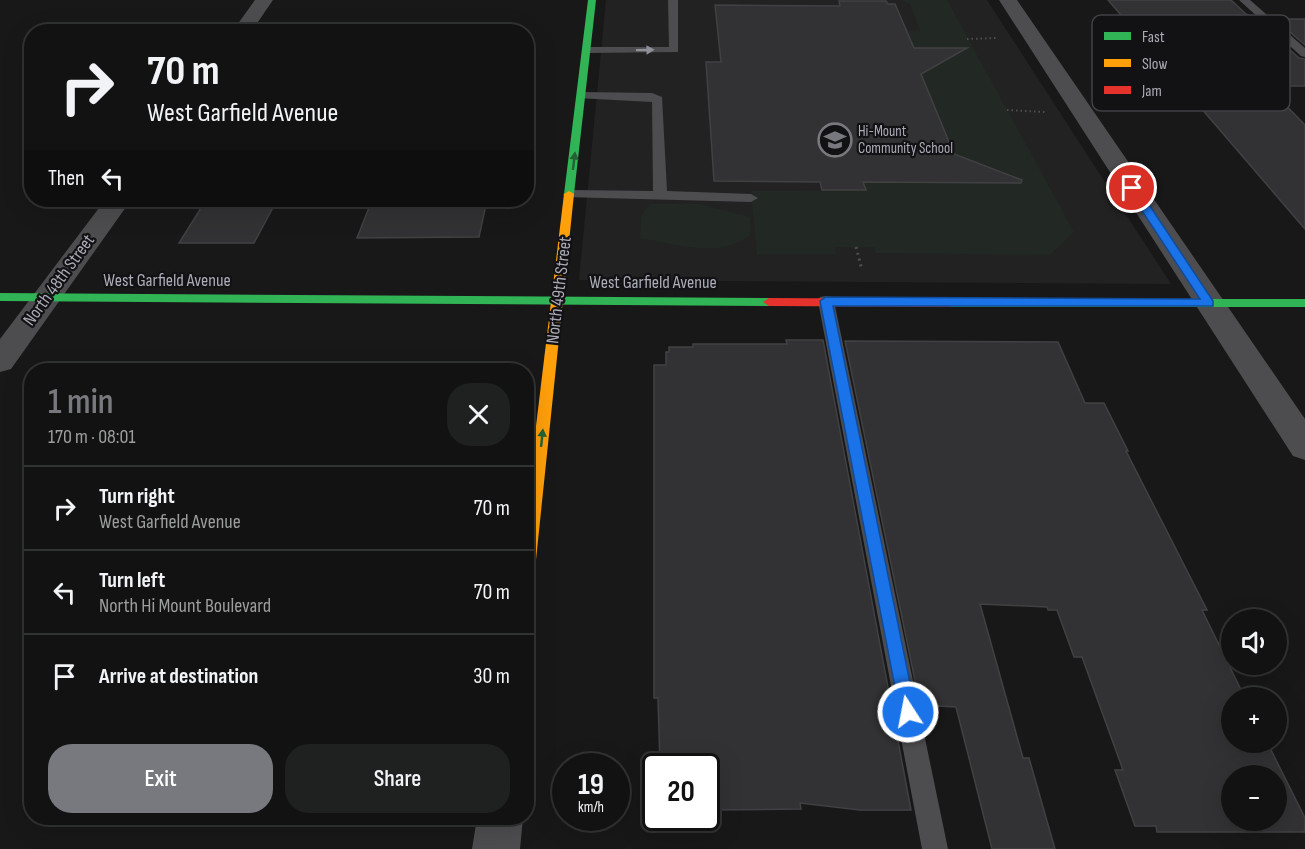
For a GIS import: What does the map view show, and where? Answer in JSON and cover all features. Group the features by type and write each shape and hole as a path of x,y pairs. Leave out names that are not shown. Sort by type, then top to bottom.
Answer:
{"street":[{"path":"247,24 264,0"},
{"name":"North 49th Street","path":"534,504 592,0"},
{"path":"1008,0 1305,446"},
{"name":"North 48th Street","path":"0,361 113,207"},
{"name":"West Garfield Avenue","path":"0,297 1305,303"},
{"path":"496,849 499,825"}],"lane":[{"path":"587,50 674,50 673,0"},
{"path":"1244,0 1261,15"},
{"path":"1290,41 1305,54"},
{"path":"581,96 652,97 658,100 660,195"},
{"path":"570,194 751,198"},
{"path":"826,301 935,849"}],"path":[{"path":"856,247 862,270"}],"shaded area":[{"name":"Hi-Mount Community School","path":"606,0 987,0 1171,284 579,280"},
{"path":"899,0 947,0 1074,232 1050,255 876,253 874,247 835,247 836,254 757,254 751,191 865,190 863,182 965,183 979,173 973,161 954,154 917,63 940,64 947,60 943,52 932,48 910,47 903,31 920,30 910,4"},
{"path":"650,204 699,204 750,217 751,234 739,242 712,248 697,248 640,238 641,216"}],"building":[{"path":"1108,0 1231,0 1248,15 1121,15"},
{"path":"839,1 886,1 888,4 895,4 914,48 967,48 921,74 954,154 1022,180 1021,183 863,182 866,190 822,190 820,182 714,181 706,62 721,62 715,5 840,6"},
{"path":"1290,19 1305,19 1305,45 1290,32"},
{"path":"1290,50 1299,58 1305,59 1305,86 1290,86"},
{"path":"1290,110 1305,125 1305,229 1203,111"},
{"path":"202,207 273,207 254,243 179,243"},
{"path":"369,207 485,207 479,237 357,238"},
{"path":"786,340 823,340 911,810 860,810 800,803 801,809 720,810 720,753 660,753 658,698 654,698 654,365 666,365 666,352 669,352 669,347 693,347 693,344 787,344"},
{"path":"845,341 1058,342 1085,403 1104,403 1207,610 1202,610 1221,649 1221,675 1234,675 1240,687 1221,687 1221,753 1272,753 1278,765 1221,765 1221,831 1287,831 1287,782 1305,818 1305,832 1157,832 1156,826 1135,826 1115,770 1123,770 1082,657 1074,657 1057,610 1048,610 1047,607 980,604 1023,758 1029,758 1055,849 992,849 956,707 920,705"}],"traffic: fast":[{"path":"569,194 592,0"},
{"path":"0,297 769,302"},
{"path":"950,303 1305,303"}],"traffic: slow":[{"path":"534,507 569,194"}],"traffic: jam":[{"path":"769,302 950,303"}],"place":[{"name":"Hi-Mount Community School","path":"835,140"}],"route":[{"path":"908,712 826,301 1209,303 1132,188"}]}
